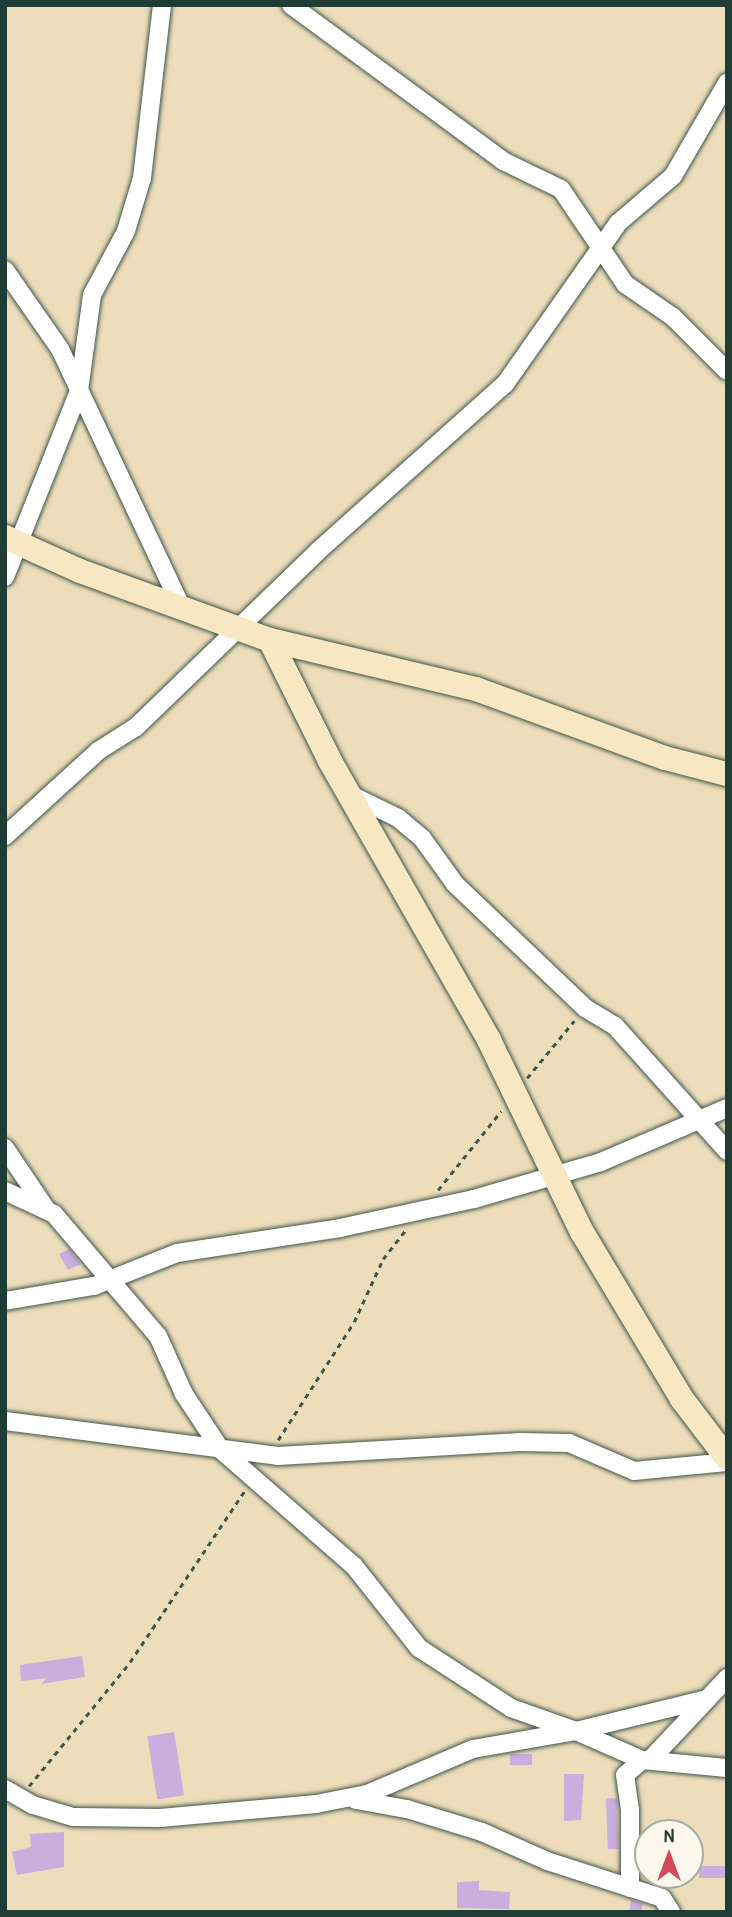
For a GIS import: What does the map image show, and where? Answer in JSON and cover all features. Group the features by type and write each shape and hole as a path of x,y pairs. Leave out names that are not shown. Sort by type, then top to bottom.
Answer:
{"street":[{"path":"5,577 12,540 79,391 92,295 126,231 142,178 162,5"},
{"path":"291,5 503,161 561,189 600,252 625,284 681,324 727,371"},
{"path":"5,836 98,751 136,727 318,551 505,384 618,223 673,176 727,83"},
{"path":"5,270 44,321 182,608"},
{"path":"12,540 270,640 476,689 665,758 727,774"},
{"path":"5,1421 268,1455 544,1442 569,1443 634,1471 727,1459 682,1399 582,1233 516,1093 349,794 270,640"},
{"path":"349,794 398,818 422,838 455,884 585,1008 615,1026 727,1151"},
{"path":"5,1301 113,1279 177,1253 421,1211 601,1162 727,1108"},
{"path":"5,1148 46,1210 113,1279 158,1336 184,1394 221,1450 354,1566 419,1648 511,1708 646,1760 727,1768"},
{"path":"5,1191 46,1210"},
{"path":"629,1888 630,1810 625,1775 646,1760 727,1678"},
{"path":"12,1794 73,1817 107,1819 281,1807 367,1794 473,1749 576,1731 707,1699"},
{"path":"344,1798 449,1821 547,1861 662,1898 671,1912"}],"path":[{"path":"268,1455 354,1322 383,1259 585,1008"},
{"path":"12,1794 130,1662 252,1479"}],"building":[{"path":"69,1249 81,1264 68,1270 59,1254"},
{"path":"82,1656 85,1677 41,1684 47,1678 21,1681 20,1665"},
{"path":"174,1732 184,1795 157,1799 147,1736"},
{"path":"510,1754 532,1754 532,1765 510,1765"},
{"path":"564,1774 584,1774 581,1820 564,1821"},
{"path":"606,1798 617,1798 619,1849 608,1849"},
{"path":"64,1832 64,1867 17,1875 12,1852 31,1847 30,1834"},
{"path":"704,1866 727,1866 727,1878 704,1878"},
{"path":"479,1881 479,1890 510,1892 509,1909 457,1908 457,1882"},
{"path":"631,1900 643,1904 641,1912 629,1912"}]}
